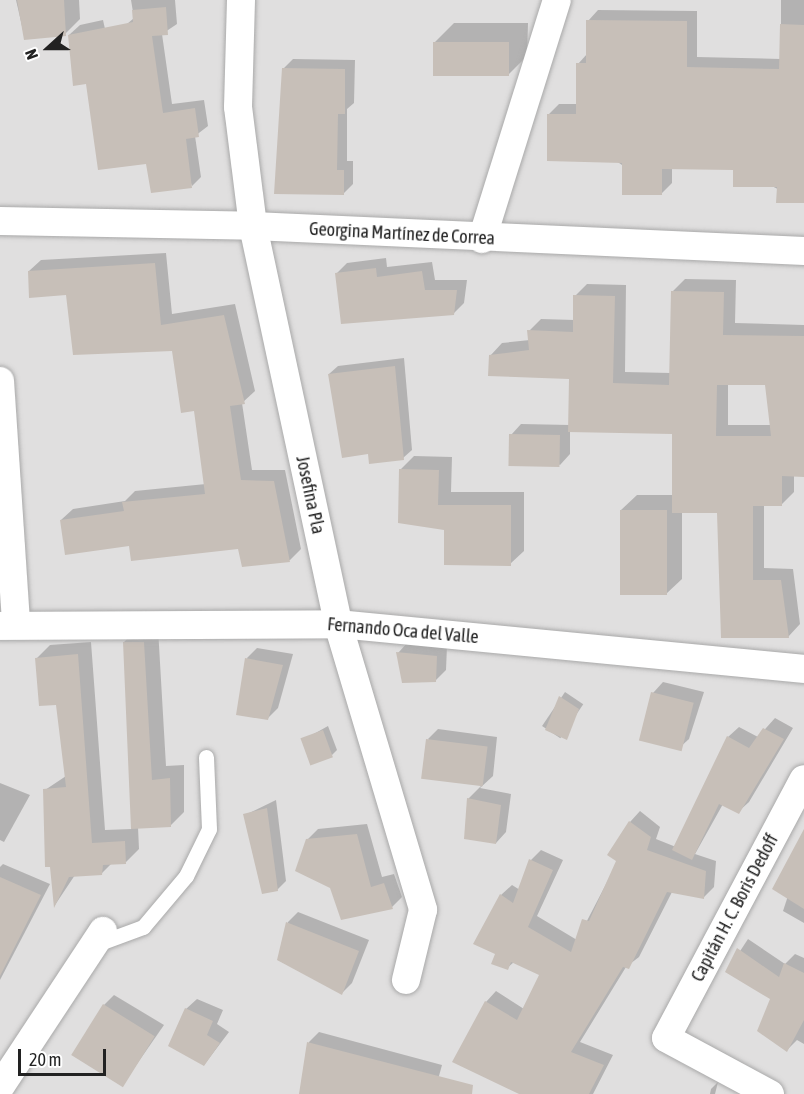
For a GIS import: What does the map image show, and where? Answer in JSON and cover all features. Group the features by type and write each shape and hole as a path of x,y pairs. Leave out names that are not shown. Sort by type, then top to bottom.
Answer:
{"street":[{"name":"Josefina Pla","path":"241,0 238,107 253,226 338,624 423,910 406,980"},
{"path":"482,239 557,0"},
{"name":"Georgina Martínez de Correa","path":"0,221 253,226 482,239 804,251"},
{"path":"0,381 8,625"},
{"name":"Fernando Oca del Valle","path":"8,625 338,624 804,669"},
{"name":"Capitán H. C. Boris Dedoff","path":"770,1094 666,1038 804,779"},
{"path":"0,1087 98,938"}],"lane":[{"path":"98,938 143,927 186,876 209,829 206,757"}],"shaded area":[{"path":"0,0 804,0 804,1094 0,1094"}],"building":[{"path":"17,0 64,0 66,36 24,40"},
{"path":"166,7 168,35 152,36 163,113 195,108 199,137 186,139 192,188 151,193 146,164 98,170 86,84 73,86 68,35 133,22 132,10"},
{"path":"586,20 687,21 687,67 779,69 780,24 804,25 804,203 776,203 777,187 733,187 733,170 662,169 662,195 622,195 622,163 547,161 547,114 576,114 576,63 586,63"},
{"path":"433,42 509,42 509,76 433,76"},
{"path":"282,68 345,69 345,114 338,114 337,170 344,170 344,195 274,194"},
{"path":"155,263 161,325 224,315 245,404 230,406 241,480 274,481 290,562 242,567 238,549 131,561 129,546 65,555 60,520 124,511 122,502 205,494 194,411 181,413 172,351 73,355 66,295 29,298 28,271"},
{"path":"376,268 377,277 422,271 425,290 457,290 454,315 341,324 335,273"},
{"path":"671,291 724,292 723,335 804,336 804,477 782,476 782,506 753,506 753,580 781,580 789,638 721,638 717,513 672,513 672,434 568,432 569,379 488,376 489,355 529,350 527,330 573,332 573,295 615,296 613,383 669,385","holes":["717,385 765,385 771,436 716,436"]},
{"path":"395,366 404,460 369,464 368,454 342,458 328,374"},
{"path":"509,434 560,435 559,467 508,466"},
{"path":"399,469 439,470 438,505 511,505 511,566 444,565 444,530 398,523"},
{"path":"620,510 667,510 667,595 620,595"},
{"path":"123,642 144,642 152,780 170,778 171,827 131,829"},
{"path":"396,652 437,656 436,682 402,683"},
{"path":"78,654 92,843 125,841 126,864 103,865 102,875 69,877 54,908 50,867 45,867 43,789 66,787 56,705 39,706 35,658"},
{"path":"245,658 283,665 268,720 236,715"},
{"path":"651,692 694,703 682,751 639,741"},
{"path":"559,696 579,709 567,740 545,730"},
{"path":"763,728 784,739 739,814 719,804 692,860 672,850 727,736 749,748"},
{"path":"323,730 333,757 310,765 300,738"},
{"path":"426,739 488,747 483,786 421,779"},
{"path":"467,798 501,805 496,844 464,839"},
{"path":"267,808 278,891 262,894 243,814"},
{"path":"629,821 651,837 647,850 706,871 704,899 667,892 629,969 623,967 571,1052 604,1065 589,1094 519,1094 452,1062 485,1001 517,1020 539,975 511,962 508,970 491,964 495,954 473,944 500,894 513,903 529,859 553,870 528,927 571,952 582,919 589,921 616,861 607,855"},
{"path":"804,829 804,909 772,889"},
{"path":"357,834 371,887 384,883 393,909 341,920 330,888 295,871 306,839"},
{"path":"0,877 41,895 0,976"},
{"path":"286,922 359,951 342,995 277,960"},
{"path":"737,948 779,977 784,963 804,973 804,1020 787,1052 757,1031 770,999 725,972"},
{"path":"103,1004 155,1036 123,1087 71,1055"},
{"path":"185,1008 213,1021 207,1035 220,1043 204,1066 168,1046"},
{"path":"307,1042 473,1085 472,1094 299,1094"}]}
